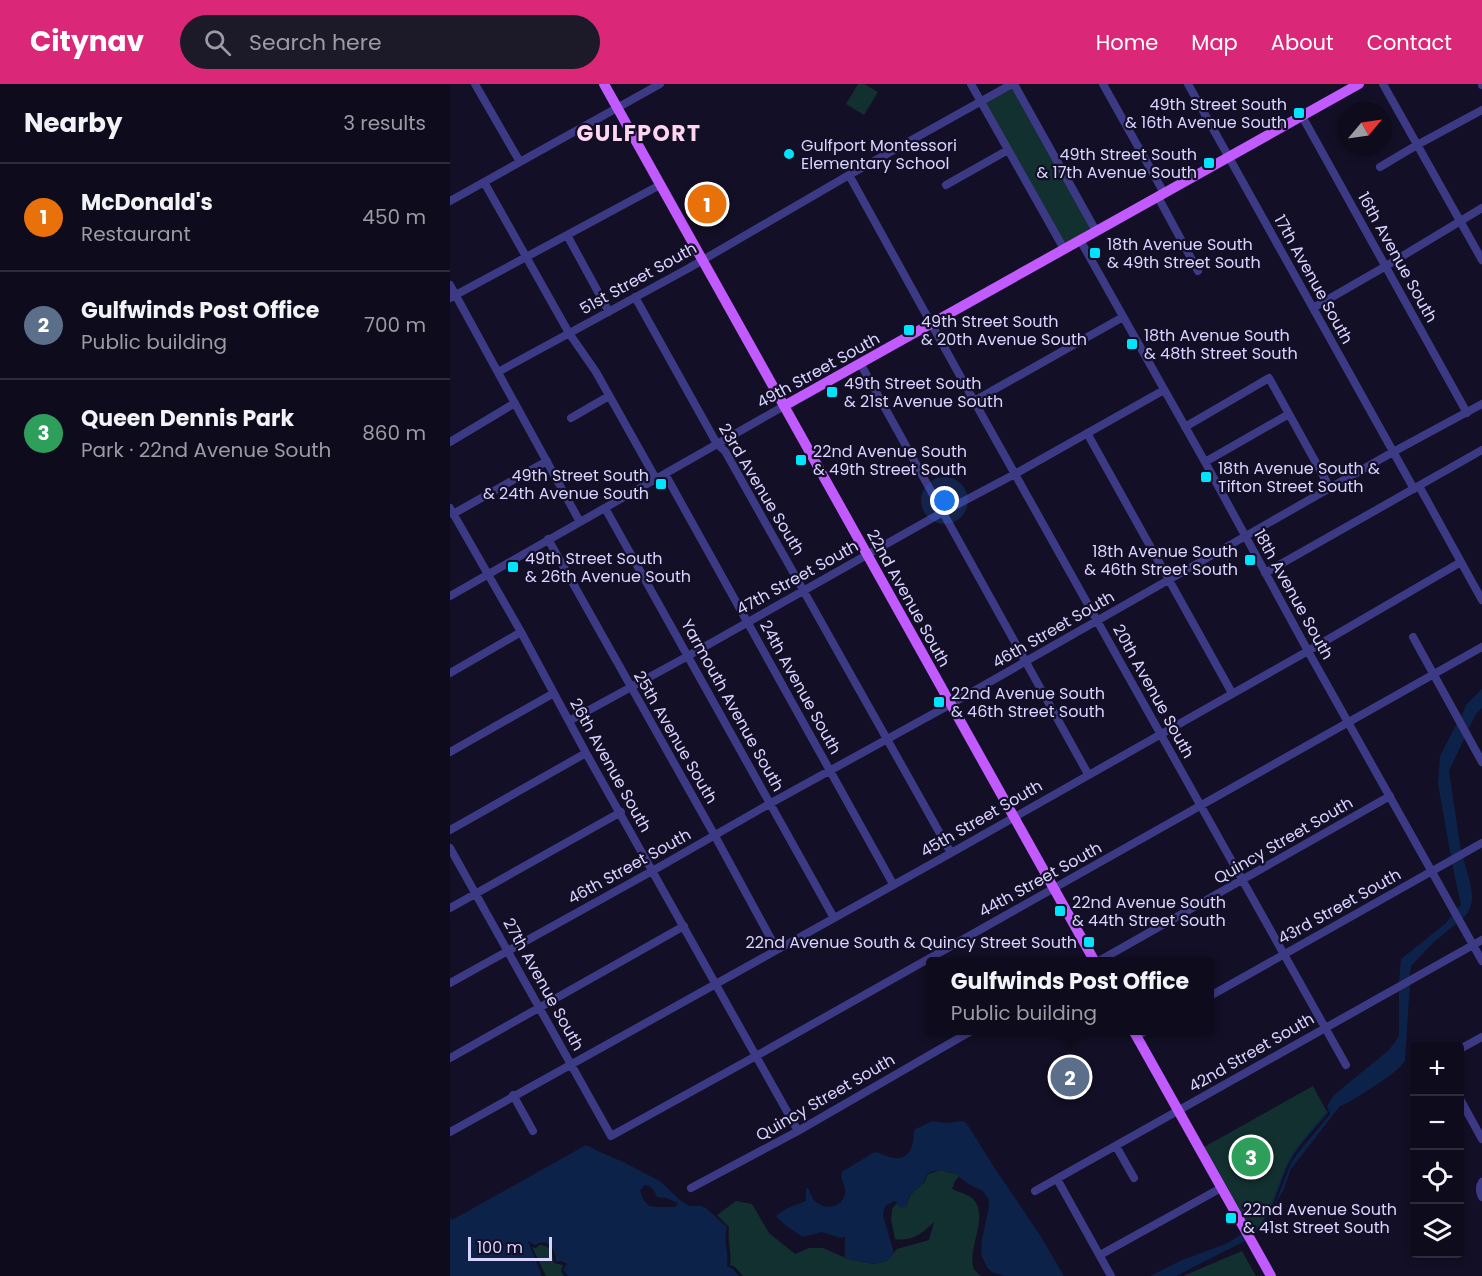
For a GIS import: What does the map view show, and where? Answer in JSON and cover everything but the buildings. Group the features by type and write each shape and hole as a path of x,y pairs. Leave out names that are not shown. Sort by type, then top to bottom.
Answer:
{"main road":[{"name":"22nd Avenue South","path":"604,84 1093,957"},
{"name":"49th Street South","path":"784,406 1359,84"},
{"path":"1136,1035 1270,1276"}],"street":[{"path":"475,84 520,162"},
{"path":"450,201 660,84"},
{"path":"971,84 1064,249"},
{"path":"1013,84 1096,231"},
{"name":"51st Street South","path":"498,372 609,312 849,174 1013,84"},
{"path":"1103,84 1198,271"},
{"name":"17th Avenue South","path":"1188,84 1394,452 1482,600"},
{"path":"1383,84 1482,260"},
{"path":"1380,167 1482,110"},
{"name":"16th Avenue South","path":"1302,116 1467,413"},
{"path":"946,185 1008,150"},
{"name":"20th Avenue South","path":"849,174 1346,1065"},
{"path":"484,182 569,333 597,372 656,480"},
{"path":"453,296 660,185"},
{"path":"1313,308 1482,208"},
{"path":"567,235 609,312"},
{"name":"18th Avenue South","path":"1080,240 1482,961"},
{"path":"450,285 453,296 498,372 580,522"},
{"name":"23rd Avenue South","path":"635,297 717,444 725,451 951,853"},
{"path":"974,401 1123,317"},
{"path":"860,363 1088,774"},
{"path":"1185,427 1269,378 1330,488"},
{"name":"47th Street South","path":"569,721 1164,390"},
{"path":"571,418 609,396"},
{"path":"450,442 515,403"},
{"name":"46th Street South","path":"450,983 951,704 1482,404"},
{"name":"49th Street South","path":"450,596 784,406"},
{"path":"1205,462 1289,414"},
{"path":"1087,433 1232,693"},
{"path":"1265,573 1482,450"},
{"path":"452,511 547,461"},
{"name":"24th Avenue South","path":"665,474 893,884"},
{"name":"Yarmouth Avenue South","path":"604,508 834,918"},
{"name":"26th Avenue South","path":"452,511 798,1131"},
{"name":"25th Avenue South","path":"548,539 777,950"},
{"name":"45th Street South","path":"450,1132 951,853 1461,562"},
{"path":"450,673 521,632"},
{"path":"1413,637 1482,762"},
{"name":"44th Street South","path":"932,957 1482,647"},
{"path":"450,752 554,693"},
{"path":"450,830 586,753"},
{"name":"Quincy Street South","path":"1105,957 1390,796"},
{"path":"450,908 621,812"},
{"name":"43rd Street South","path":"1214,993 1482,843"},
{"name":"27th Avenue South","path":"450,848 611,1136"},
{"path":"450,1058 684,926"},
{"name":"42nd Street South","path":"1035,1191 1482,940"},
{"name":"44th Street South","path":"611,1136 926,960"},
{"name":"Quincy Street South","path":"691,1188 798,1131 964,1035"},
{"path":"1464,1047 1482,1037"},
{"path":"513,1095 533,1131"},
{"path":"1464,1106 1482,1139"},
{"path":"1116,1146 1134,1178"},
{"path":"1057,1179 1111,1276"},
{"path":"1481,1184 1479,1193 1482,1197"},
{"path":"1100,1255 1221,1188"}],"green space":[{"path":"858,84 864,84 878,92 864,115 846,104"},
{"path":"1012,87 1090,226 1068,243 1064,243 985,103"},
{"path":"1313,1086 1327,1112 1290,1160 1271,1209 1266,1218 1251,1233 1204,1147"},
{"path":"941,1170 960,1175 952,1189 971,1197 978,1206 979,1224 972,1261 974,1269 981,1276 743,1276 730,1265 729,1227 717,1215 736,1201 752,1204 769,1233 795,1254 809,1248 823,1248 848,1259 873,1264 887,1261 897,1249 929,1240 934,1222 917,1236 901,1240 895,1239 891,1219 892,1209 896,1204 906,1207 910,1196 924,1183 928,1174"},
{"path":"540,1245 549,1248 554,1263 563,1265 561,1271 564,1276 546,1276 532,1247"},
{"path":"1242,1251 1256,1276 1183,1276"}],"water":[{"path":"1482,689 1482,708 1476,714 1468,730 1461,717 1466,705"},
{"path":"1457,723 1465,737 1449,771 1461,851 1451,857 1438,784 1440,756"},
{"path":"1463,857 1472,898 1468,913 1462,919 1457,909 1461,905 1452,863"},
{"path":"1452,915 1457,923 1434,942 1411,966 1410,976 1399,982 1401,959 1446,923"},
{"path":"1410,983 1405,1061 1384,1080 1340,1106 1291,1169 1283,1191 1274,1206 1291,1163 1330,1114 1327,1106 1334,1095 1389,1050 1399,1036 1399,989"},
{"path":"932,1121 946,1123 963,1121 967,1124 1040,1235 1064,1276 1004,1276 992,1272 981,1255 989,1200 983,1191 970,1185 959,1175 948,1171 928,1173 922,1185 910,1195 906,1207 902,1208 894,1201 885,1206 883,1215 894,1253 887,1261 873,1264 845,1258 845,1237 840,1238 822,1232 803,1237 776,1216 806,1201 806,1189 808,1188 814,1200 823,1206 837,1205 844,1198 845,1193 841,1176 843,1171 875,1152 894,1158 904,1156 912,1145 914,1130"},
{"path":"586,1145 660,1181 689,1206 706,1208 727,1227 727,1266 739,1276 568,1276 563,1270 567,1264 562,1261 556,1262 555,1253 547,1243 535,1245 528,1241 542,1276 450,1276 450,1217 452,1220","holes":["644,1185 657,1197 678,1203 675,1207 649,1206 640,1191"]},
{"path":"1243,1233 1247,1240 1176,1276 1150,1276 1182,1260 1228,1243"}],"waterway":[{"path":"1350,1083 1367,1069"},
{"path":"1256,1230 1271,1207 1292,1157 1330,1109"}],"place":[{"name":"49th Street South & 16th Avenue South","path":"1299,113"},
{"name":"Gulfport Montessori Elementary School","path":"789,154"},
{"name":"49th Street South & 17th Avenue South","path":"1209,163"},
{"name":"McDonald's","path":"707,204"},
{"name":"18th Avenue South & 49th Street South","path":"1095,253"},
{"name":"49th Street South & 20th Avenue South","path":"909,330"},
{"name":"18th Avenue South & 48th Street South","path":"1132,344"},
{"name":"49th Street South & 21st Avenue South","path":"832,392"},
{"name":"22nd Avenue South & 49th Street South","path":"801,460"},
{"name":"18th Avenue South & Tifton Street South","path":"1206,477"},
{"name":"49th Street South & 24th Avenue South","path":"661,484"},
{"name":"18th Avenue South & 46th Street South","path":"1250,560"},
{"name":"49th Street South & 26th Avenue South","path":"513,567"},
{"name":"22nd Avenue South & 46th Street South","path":"939,702"},
{"name":"22nd Avenue South & 44th Street South","path":"1060,911"},
{"name":"22nd Avenue South & Quincy Street South","path":"1089,942"},
{"name":"Gulfwinds Post Office","path":"1070,1077"},
{"name":"Queen Dennis Park","path":"1251,1157"},
{"name":"22nd Avenue South & 41st Street South","path":"1231,1218"}],"district":[{"name":"GULFPORT","path":"639,133"}]}
